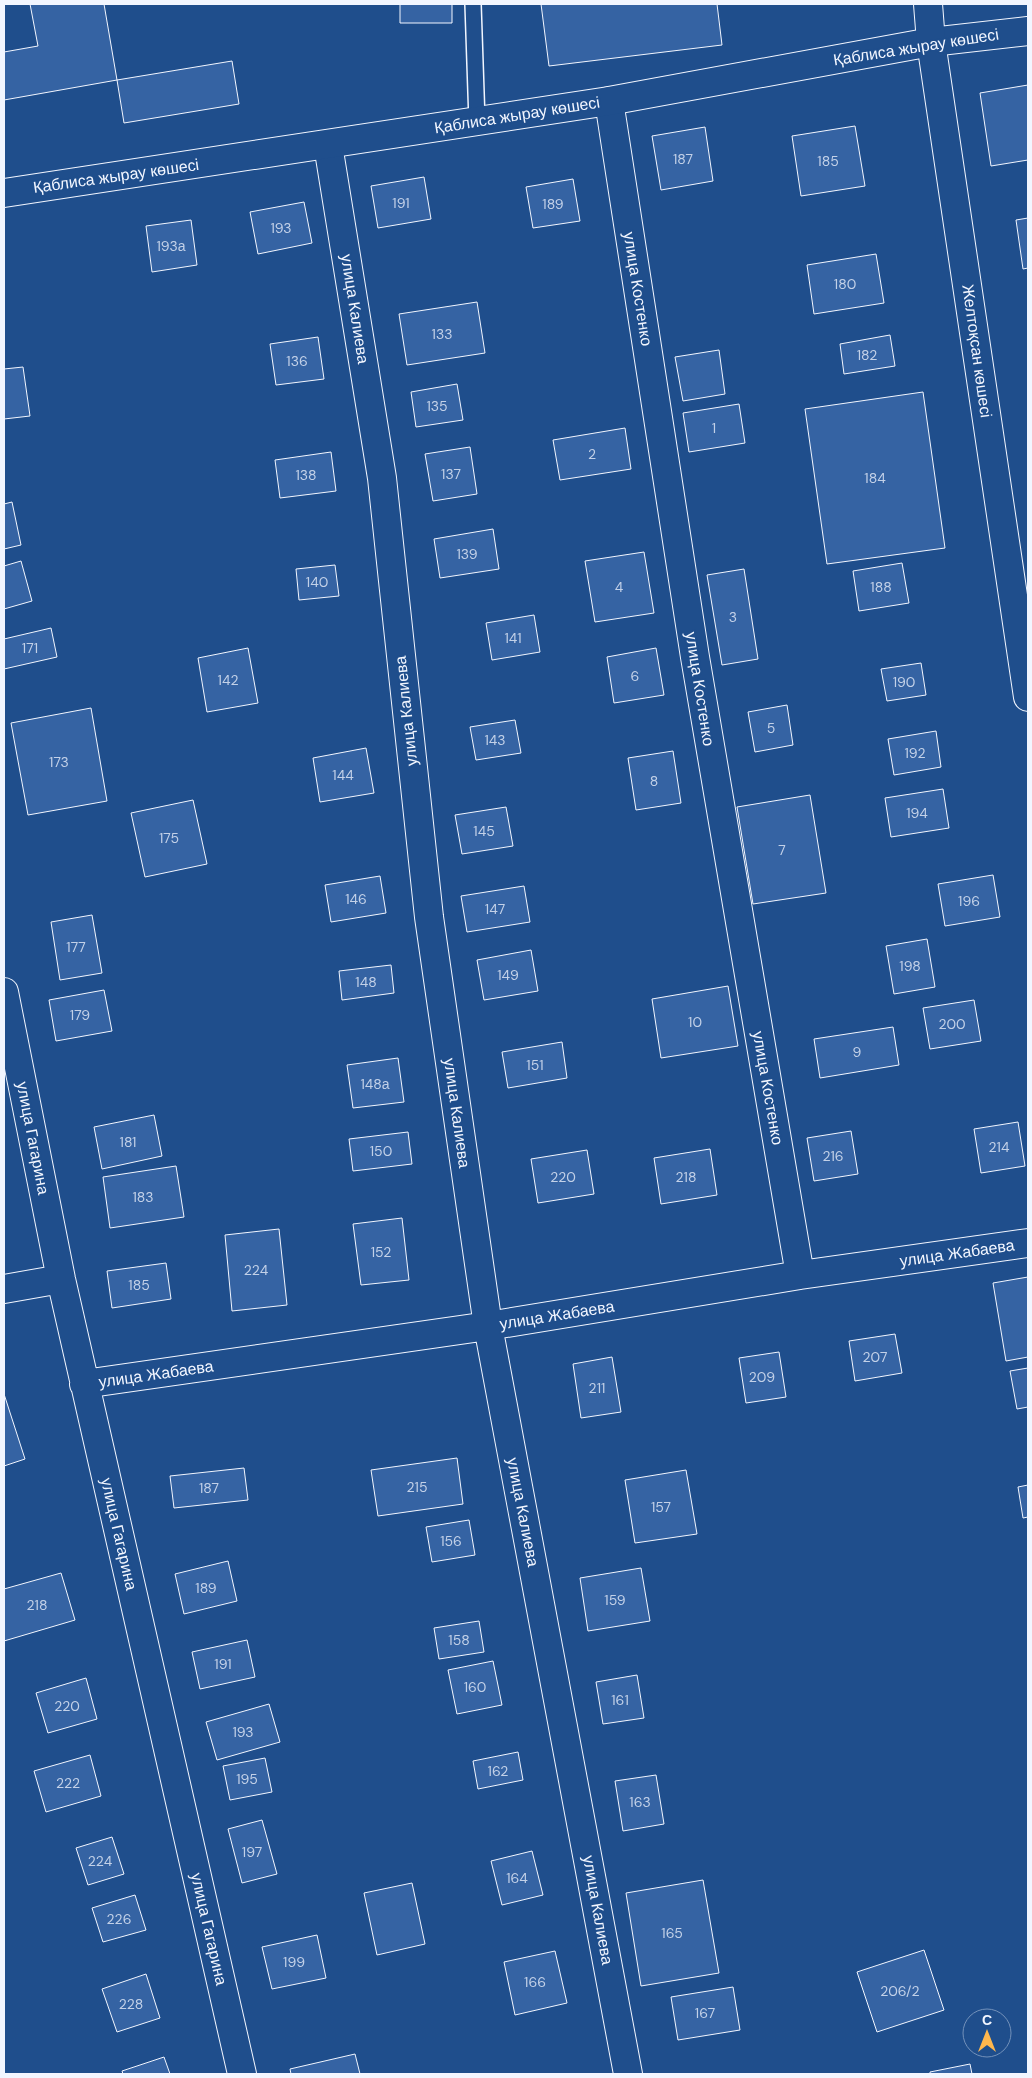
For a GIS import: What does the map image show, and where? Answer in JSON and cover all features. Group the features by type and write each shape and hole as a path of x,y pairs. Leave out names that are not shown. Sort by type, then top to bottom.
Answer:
{"street":[{"name":"Желтоқсан көшесі","path":"928,4 930,42 1028,697"},
{"name":"Қаблиса жырау көшесі","path":"4,193 609,101 930,42 1028,31"},
{"name":"улица Костенко","path":"609,101 695,656 800,1275"},
{"name":"улица Калиева","path":"328,144 382,478 428,917 488,1326 628,2074"},
{"name":"улица Гагарина","path":"4,992 61,1279 84,1384 242,2074"},
{"name":"улица Жабаева","path":"84,1384 488,1326 800,1275 1028,1242"},
{"path":"4,1289 61,1279"}],"lane":[{"path":"473,4 477,122"}],"building":[{"path":"30,4 104,4 117,80 4,100 4,52 38,46"},
{"path":"400,4 452,4 452,23 400,23"},
{"path":"541,4 717,4 722,45 549,66"},
{"path":"232,61 239,104 124,123 117,80"},
{"path":"1028,85 1028,160 991,166 980,93"},
{"path":"855,126 865,186 801,196 792,136"},
{"path":"705,127 713,181 661,190 652,136"},
{"path":"424,177 431,219 378,228 371,186"},
{"path":"573,179 580,221 533,228 526,187"},
{"path":"304,202 312,243 258,254 250,212"},
{"path":"1028,218 1028,268 1023,269 1016,220"},
{"path":"191,220 197,265 152,272 146,226"},
{"path":"876,254 884,303 814,314 807,265"},
{"path":"477,302 485,353 407,365 399,314"},
{"path":"890,335 895,366 844,374 840,344"},
{"path":"318,337 324,379 276,385 270,344"},
{"path":"719,350 725,394 683,401 675,357"},
{"path":"23,367 30,416 4,419 4,369"},
{"path":"457,384 463,420 416,427 411,392"},
{"path":"923,392 945,548 827,564 805,409"},
{"path":"739,404 745,443 689,452 683,413"},
{"path":"625,428 631,469 560,480 553,440"},
{"path":"470,447 477,494 433,501 425,454"},
{"path":"331,452 336,491 280,498 275,460"},
{"path":"12,502 21,545 4,549 4,504"},
{"path":"493,529 499,569 440,578 434,539"},
{"path":"644,552 654,613 595,622 585,561"},
{"path":"21,561 32,601 4,609 4,566"},
{"path":"902,563 909,603 859,611 853,571"},
{"path":"335,565 339,596 299,600 296,569"},
{"path":"744,569 758,659 722,665 707,575"},
{"path":"534,615 540,652 492,660 486,623"},
{"path":"51,628 57,657 4,669 4,639"},
{"path":"248,648 258,703 207,712 198,658"},
{"path":"656,648 664,695 614,703 607,657"},
{"path":"921,663 926,695 887,701 881,669"},
{"path":"787,705 793,745 755,752 748,712"},
{"path":"91,708 107,801 28,815 11,723"},
{"path":"515,720 521,753 476,760 470,727"},
{"path":"936,731 941,767 894,775 888,739"},
{"path":"366,748 374,793 320,802 313,758"},
{"path":"673,751 681,803 636,810 628,758"},
{"path":"943,789 949,828 891,837 885,798"},
{"path":"810,795 826,893 753,904 737,807"},
{"path":"193,800 207,864 145,877 131,813"},
{"path":"506,807 513,846 462,854 455,815"},
{"path":"993,875 1000,917 945,926 938,884"},
{"path":"380,876 386,913 331,922 325,885"},
{"path":"524,886 530,922 467,932 461,896"},
{"path":"92,915 102,973 60,980 51,922"},
{"path":"927,939 935,987 894,994 886,946"},
{"path":"531,950 538,991 484,1000 477,960"},
{"path":"391,965 394,993 342,1000 339,971"},
{"path":"728,986 738,1046 661,1058 652,999"},
{"path":"104,990 112,1031 56,1041 49,1000"},
{"path":"974,1000 981,1041 930,1049 923,1008"},
{"path":"893,1027 899,1065 820,1078 814,1039"},
{"path":"562,1042 567,1078 508,1088 502,1052"},
{"path":"398,1058 404,1102 353,1108 347,1065"},
{"path":"154,1115 162,1156 102,1169 94,1127"},
{"path":"1018,1122 1025,1166 981,1173 974,1129"},
{"path":"851,1131 858,1174 814,1181 807,1138"},
{"path":"408,1132 412,1164 353,1171 349,1139"},
{"path":"710,1149 717,1195 661,1204 654,1158"},
{"path":"587,1150 594,1194 538,1203 531,1159"},
{"path":"176,1166 184,1217 110,1228 103,1177"},
{"path":"402,1218 409,1280 361,1285 353,1224"},
{"path":"279,1229 287,1305 232,1311 225,1235"},
{"path":"166,1263 171,1299 112,1308 107,1271"},
{"path":"1028,1277 1028,1357 1006,1361 993,1283"},
{"path":"895,1334 902,1373 855,1381 849,1341"},
{"path":"779,1352 786,1397 746,1403 739,1358"},
{"path":"612,1357 621,1412 581,1418 573,1364"},
{"path":"1028,1368 1028,1407 1017,1409 1010,1371"},
{"path":"4,1394 25,1459 4,1466"},
{"path":"457,1458 463,1504 378,1516 371,1470"},
{"path":"244,1468 248,1500 174,1508 170,1476"},
{"path":"686,1470 697,1534 635,1543 625,1480"},
{"path":"1028,1485 1028,1517 1023,1518 1018,1487"},
{"path":"469,1520 475,1555 432,1562 426,1527"},
{"path":"228,1561 237,1601 184,1614 175,1574"},
{"path":"641,1568 650,1621 588,1631 580,1578"},
{"path":"61,1573 75,1620 4,1641 4,1589"},
{"path":"479,1621 484,1652 439,1659 434,1628"},
{"path":"247,1640 255,1677 200,1689 192,1652"},
{"path":"493,1661 502,1705 457,1714 448,1670"},
{"path":"637,1675 644,1718 603,1724 596,1682"},
{"path":"86,1678 97,1719 48,1733 36,1693"},
{"path":"269,1704 280,1742 217,1760 206,1722"},
{"path":"518,1752 523,1780 478,1789 473,1761"},
{"path":"90,1755 101,1796 46,1812 34,1771"},
{"path":"265,1758 272,1792 230,1800 223,1766"},
{"path":"656,1775 664,1824 623,1831 615,1781"},
{"path":"262,1820 277,1874 242,1883 228,1829"},
{"path":"112,1837 124,1874 88,1885 76,1848"},
{"path":"532,1851 543,1895 502,1905 491,1861"},
{"path":"703,1880 719,1973 641,1986 626,1893"},
{"path":"412,1883 425,1944 377,1955 364,1893"},
{"path":"135,1895 146,1930 103,1942 92,1908"},
{"path":"317,1935 326,1978 272,1989 262,1947"},
{"path":"924,1950 944,2010 877,2032 857,1972"},
{"path":"555,1951 567,2003 515,2015 504,1962"},
{"path":"146,1974 160,2018 117,2032 102,1989"},
{"path":"733,1987 740,2030 678,2040 671,1997"},
{"path":"355,2054 360,2074 291,2074 290,2069"},
{"path":"164,2057 170,2074 123,2074 122,2071"},
{"path":"970,2064 972,2074 930,2074 930,2072"}]}
